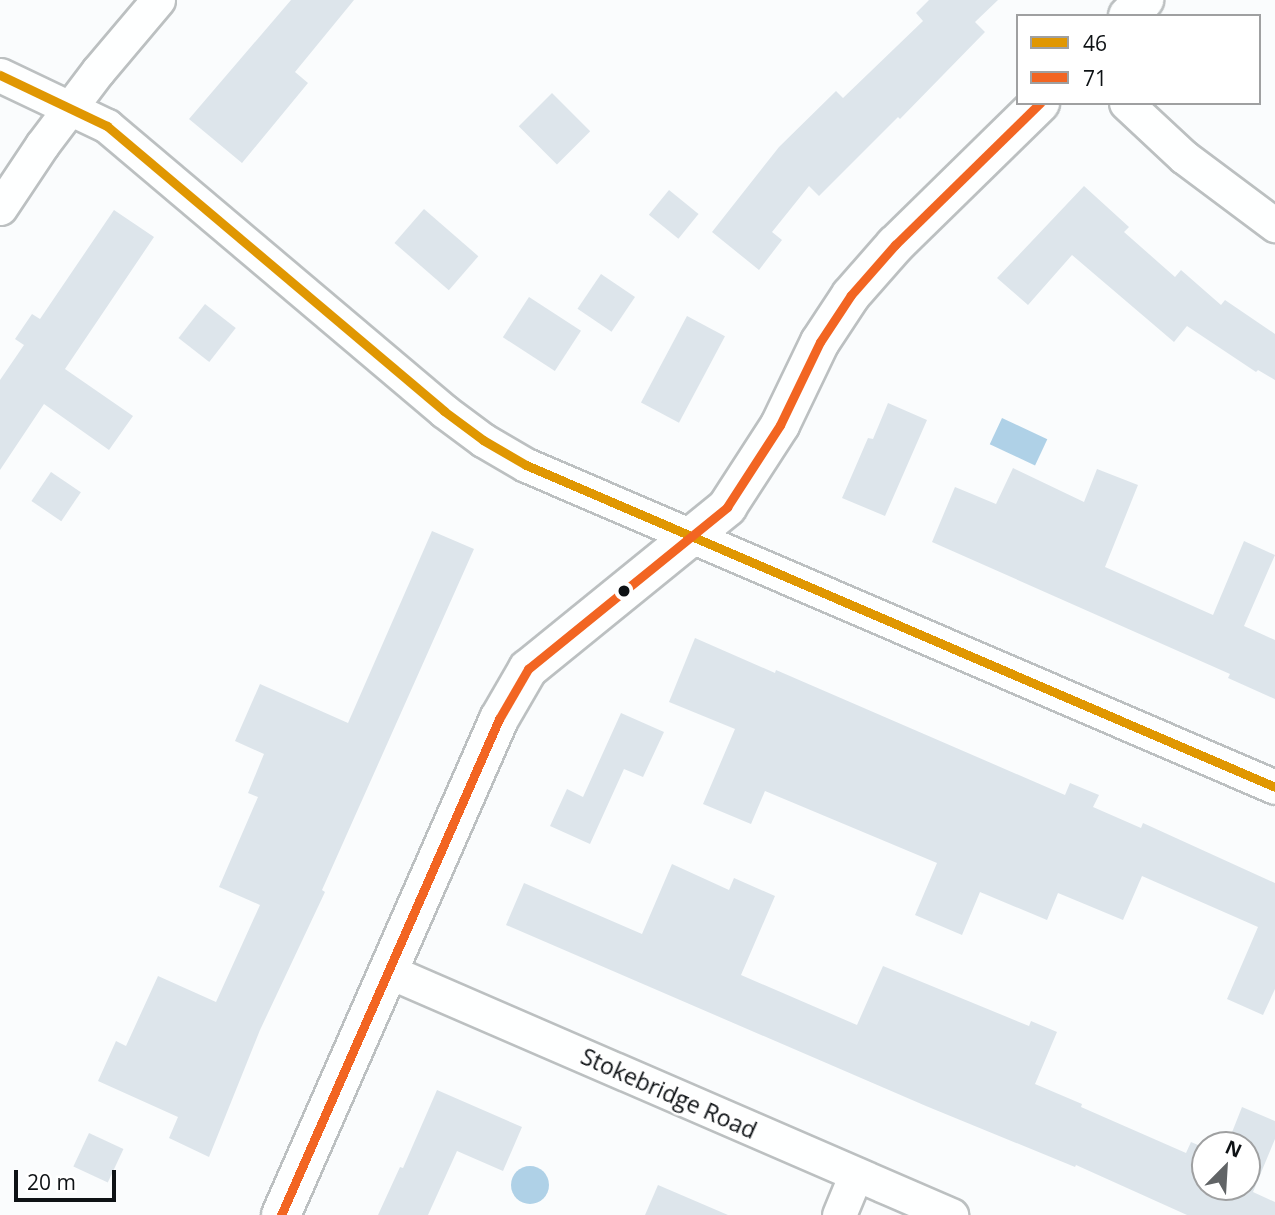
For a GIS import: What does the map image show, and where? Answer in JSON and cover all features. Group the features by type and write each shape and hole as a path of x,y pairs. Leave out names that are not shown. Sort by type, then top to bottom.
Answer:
{"street":[{"path":"0,208 70,108 158,0"},
{"path":"1130,14 1144,0"},
{"path":"0,75 107,126 444,411 483,440 526,465 1275,787"},
{"path":"281,1215 499,719 528,669 727,507 780,425 820,342 851,295 895,245 1038,105"},
{"path":"1128,105 1184,157 1275,225"},
{"name":"Stokebridge Road","path":"388,971 951,1215"},
{"path":"839,1215 856,1174"}],"water":[{"path":"1002,418 1047,439 1035,465 990,444"},
{"path":"530,1166 543,1172 549,1185 543,1198 530,1204 517,1198 511,1185 517,1172"}],"building":[{"path":"291,0 354,0 295,72 308,83 242,163 189,119"},
{"path":"929,0 998,0 975,22 985,32 900,119 898,117 819,196 809,186 772,232 782,240 759,270 712,232 779,147 836,91 843,98 923,21 916,13"},
{"path":"552,93 590,131 557,164 519,126"},
{"path":"1084,186 1129,227 1124,232 1175,277 1181,270 1221,305 1225,300 1275,334 1275,380 1258,370 1256,372 1187,326 1174,342 1072,255 1028,305 997,278"},
{"path":"669,190 699,214 678,239 649,215"},
{"path":"424,209 478,256 449,290 394,243"},
{"path":"114,210 154,237 65,369 133,416 109,450 44,404 0,470 0,380 24,345 15,339 32,314 40,319"},
{"path":"601,274 635,297 612,332 578,309"},
{"path":"529,297 581,331 555,371 503,337"},
{"path":"205,304 236,328 209,362 179,338"},
{"path":"687,316 725,336 679,423 641,403"},
{"path":"888,403 927,420 885,516 842,498 868,438 873,439"},
{"path":"1013,468 1084,502 1097,469 1138,485 1105,567 1213,615 1244,541 1275,555 1244,626 1275,640 1275,699 1228,678 1230,674 932,542 955,487 996,504"},
{"path":"51,472 81,492 61,521 31,501"},
{"path":"432,531 474,549 322,890 325,892 260,1030 209,1157 169,1138 178,1117 98,1081 116,1041 126,1046 158,976 216,1002 260,905 219,887 258,797 248,793 264,754 235,741 260,684 348,723"},
{"path":"695,638 775,673 776,670 1065,795 1070,783 1099,795 1093,807 1141,828 1143,823 1275,883 1275,989 1263,1015 1227,999 1258,927 1142,876 1123,920 1058,893 1047,920 980,892 962,935 915,915 937,863 765,791 751,824 703,804 735,729 669,702"},
{"path":"621,713 664,732 643,777 624,769 590,844 550,826 567,789 583,797"},
{"path":"672,864 729,890 734,878 775,896 741,975 857,1025 883,966 1029,1026 1031,1021 1057,1032 1035,1084 1186,1153 1191,1142 1191,1201 1261,1201 1261,1196 1275,1202 1275,1215 1187,1215 1076,1165 1075,1167 926,1106 506,925 524,883 642,934"},
{"path":"437,1090 522,1127 503,1171 457,1151 428,1215 378,1215 400,1167 403,1168"},
{"path":"1242,1107 1275,1121 1275,1139 1261,1173 1261,1131 1233,1131"},
{"path":"89,1133 123,1149 108,1183 73,1167"},
{"path":"658,1185 728,1215 645,1215"}],"transit line":[{"name":"46","path":"0,75 107,126 444,411 483,440 526,465 1275,787"},
{"name":"71","path":"281,1215 499,719 528,669 727,507 780,425 820,342 851,295 895,245 1038,105"}]}
